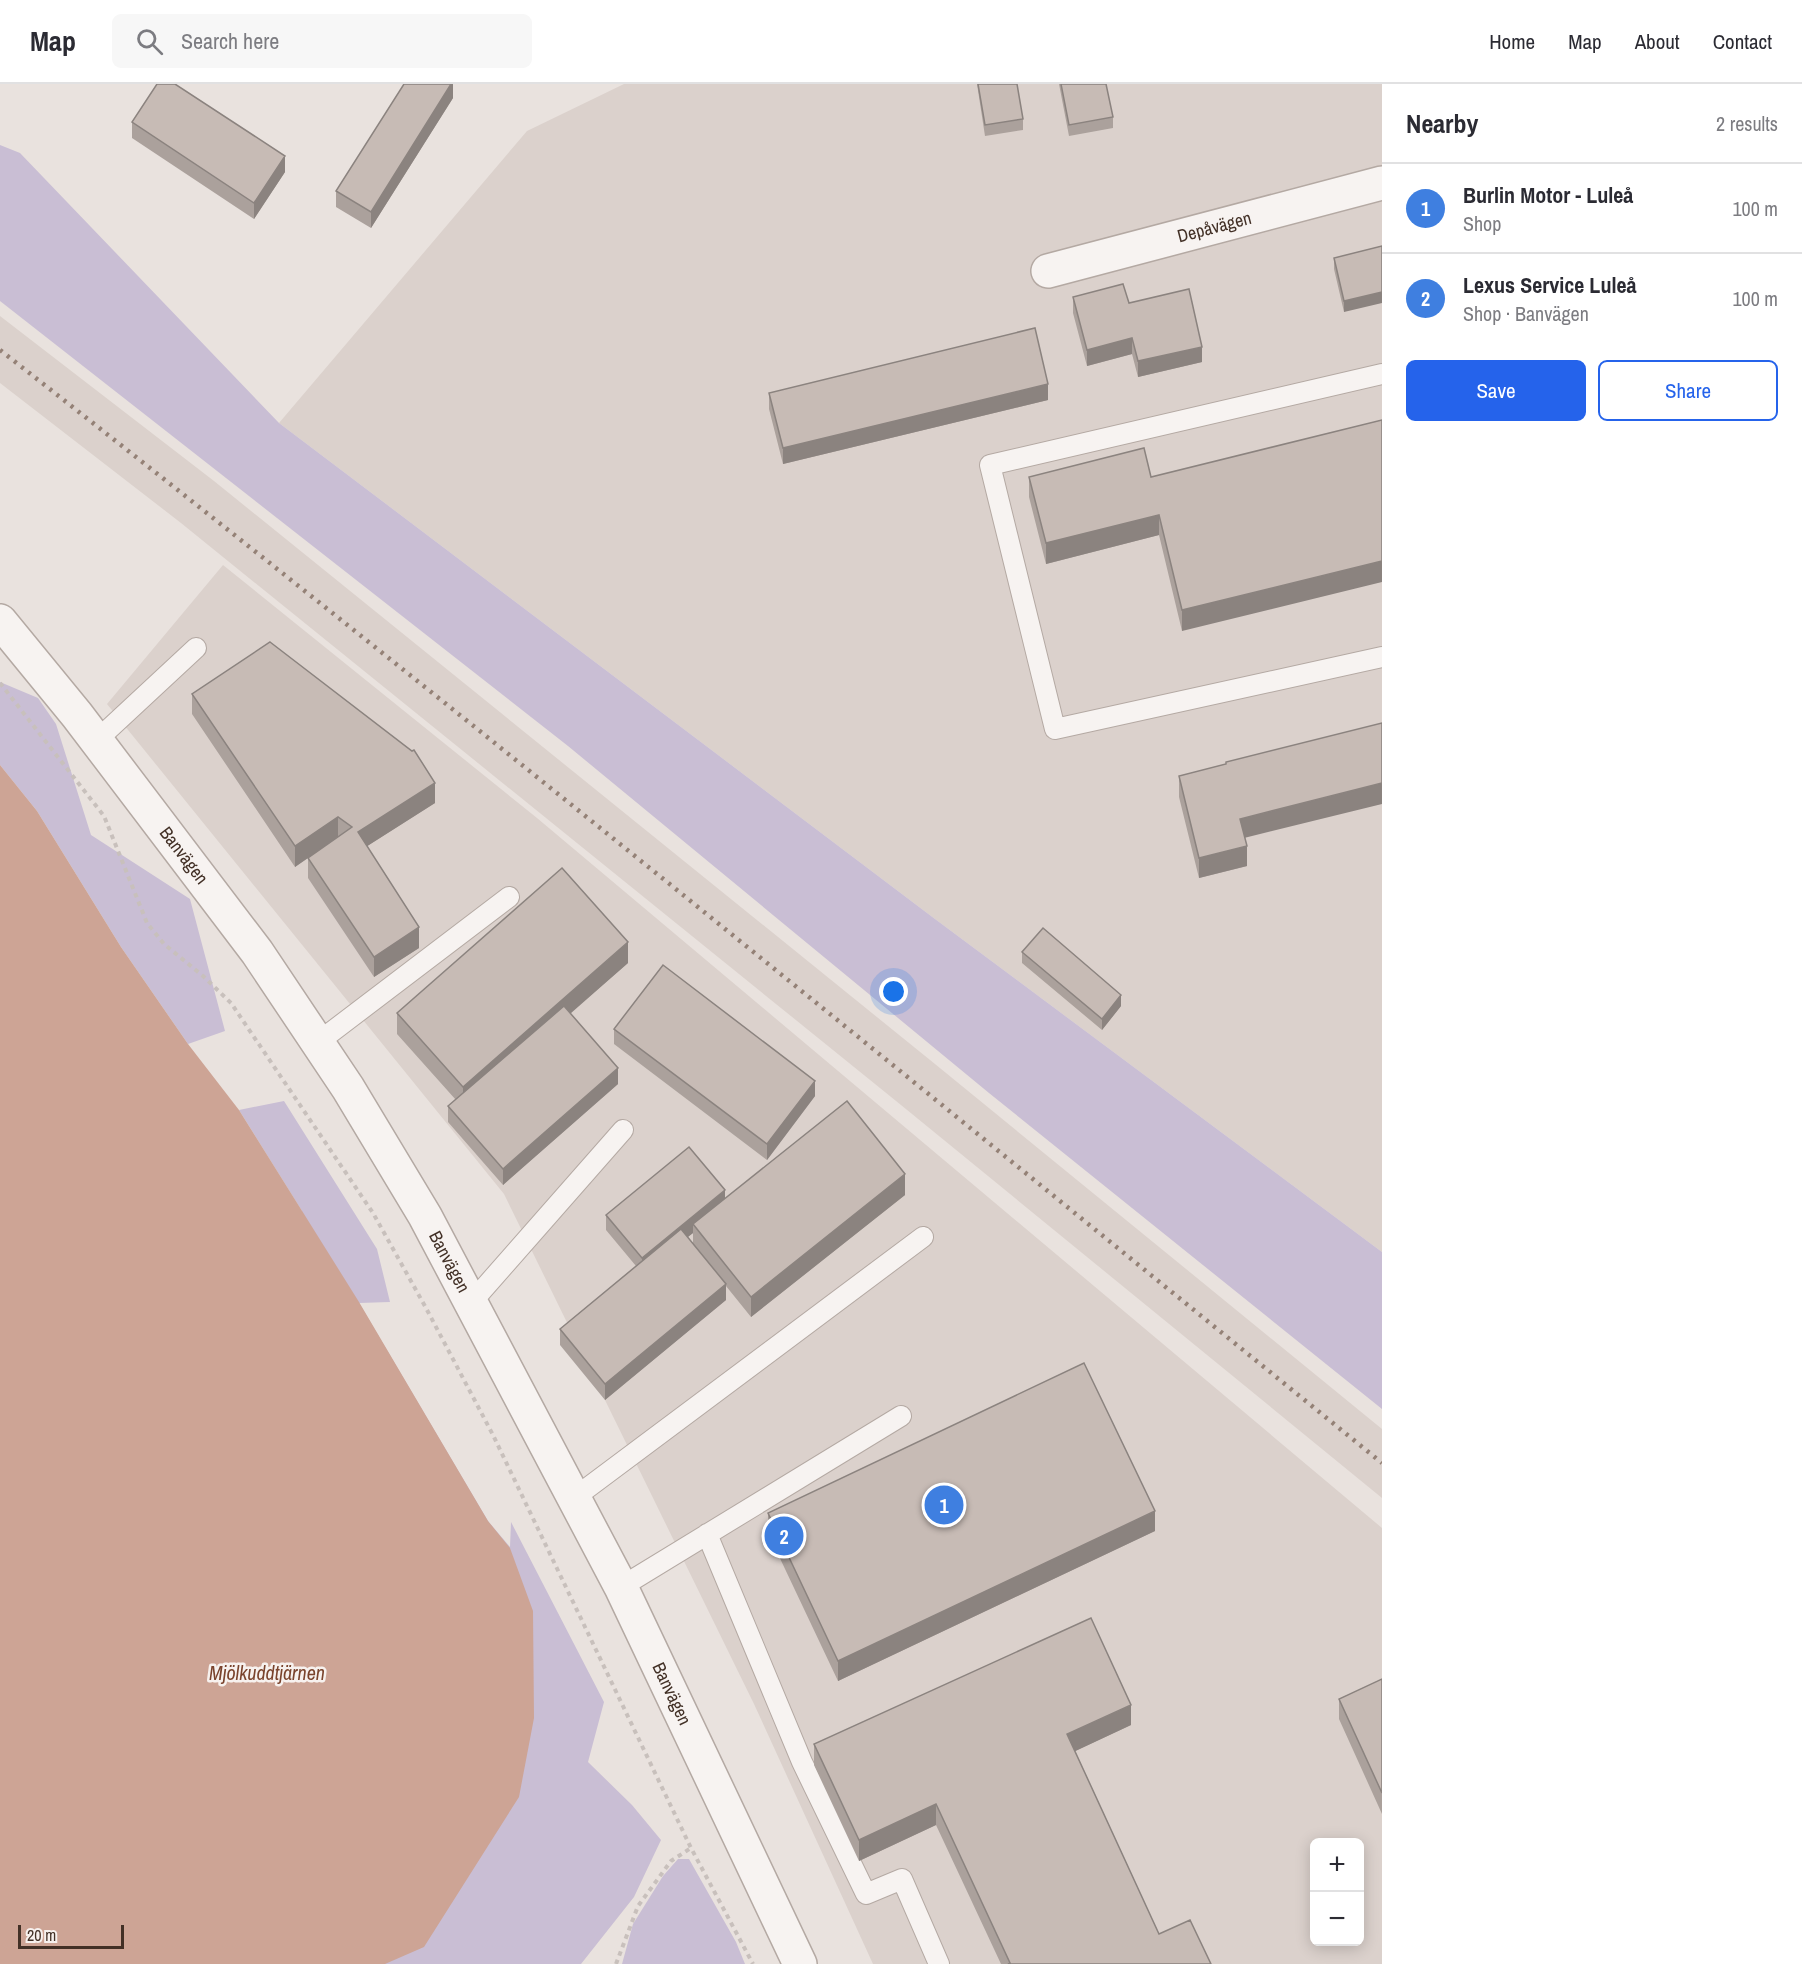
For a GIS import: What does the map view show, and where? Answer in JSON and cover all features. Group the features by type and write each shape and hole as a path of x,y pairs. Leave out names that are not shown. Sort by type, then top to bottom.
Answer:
{"street":[{"name":"Depåvägen","path":"1048,271 1382,183"},
{"name":"Banvägen","path":"0,621 97,740 257,952 348,1088 419,1206 621,1587 800,1964"}],"lane":[{"path":"1382,374 990,465 1056,729 1382,657"},
{"path":"97,740 196,648"},
{"path":"317,1042 509,897"},
{"path":"471,1303 623,1130"},
{"path":"574,1498 923,1237"},
{"path":"621,1587 901,1416"},
{"path":"707,1534 802,1762 866,1894 902,1879 939,1964"}],"path":[{"path":"0,683 104,816 147,923 164,944 204,976 231,1003 373,1213 493,1435 691,1848 753,1964"},
{"path":"616,1964 638,1906 671,1861 691,1848"}],"shaded area":[{"path":"624,84 1382,84 1382,1252 935,919 279,423 527,131"},
{"path":"0,145 20,153 279,423 935,919 1382,1252 1382,1409 989,1093 568,746 0,301"},
{"path":"0,316 214,481 1382,1429 1382,1498 901,1105 181,523 0,383"},
{"path":"223,565 537,818 1382,1528 1382,1964 873,1964 754,1704 504,1194 107,704"},
{"path":"0,682 38,698 56,724 91,835 190,899 225,1031 188,1044 121,947 37,811 0,765"},
{"path":"284,1101 377,1249 390,1302 359,1303 488,1521 510,1547 511,1522 604,1702 588,1762 632,1805 661,1840 634,1897 581,1964 286,1964 302,1211 239,1110"},
{"path":"678,1859 689,1859 736,1942 745,1964 622,1964 633,1924 663,1876"}],"water":[{"name":"Mjölkuddtjärnen","path":"0,765 37,811 121,947 188,1044 239,1110 359,1302 488,1521 510,1548 533,1611 534,1718 519,1797 424,1947 385,1964 0,1964"}],"building":[{"path":"157,84 175,84 285,156 254,203 132,122"},
{"path":"404,84 451,84 371,212 336,191"},
{"path":"978,84 1017,84 1023,119 985,125"},
{"path":"1061,84 1106,84 1113,117 1069,125"},
{"path":"1382,246 1382,292 1344,301 1334,258"},
{"path":"1123,284 1129,303 1189,289 1202,347 1138,361 1132,338 1087,350 1073,297"},
{"path":"1035,328 1048,384 783,448 769,393"},
{"path":"1382,420 1382,561 1182,610 1159,515 1046,543 1029,477 1144,448 1151,477"},
{"path":"270,642 412,751 414,750 435,783 358,832 419,927 374,957 308,858 352,827 338,817 295,846 192,694"},
{"path":"1382,723 1382,783 1240,819 1247,846 1199,858 1179,776"},
{"path":"562,868 628,942 463,1087 397,1013"},
{"path":"1043,928 1121,995 1102,1019 1022,952"},
{"path":"663,965 815,1081 767,1144 614,1029"},
{"path":"564,1006 618,1068 503,1169 448,1106"},
{"path":"847,1101 905,1174 751,1297 693,1224"},
{"path":"689,1147 725,1190 642,1258 606,1215"},
{"path":"681,1229 726,1284 605,1384 560,1329"},
{"path":"1084,1363 1155,1511 838,1661 768,1513"},
{"path":"1091,1618 1131,1705 1067,1734 1159,1934 1190,1920 1211,1964 1008,1964 1010,1963 936,1804 859,1840 814,1744"},
{"path":"1382,1679 1382,1793 1339,1699"}],"railway":[{"path":"0,350 521,764 1382,1463"}],"place":[{"name":"Burlin Motor - Luleå","path":"944,1505"},
{"name":"Lexus Service Luleå","path":"784,1536"}]}
